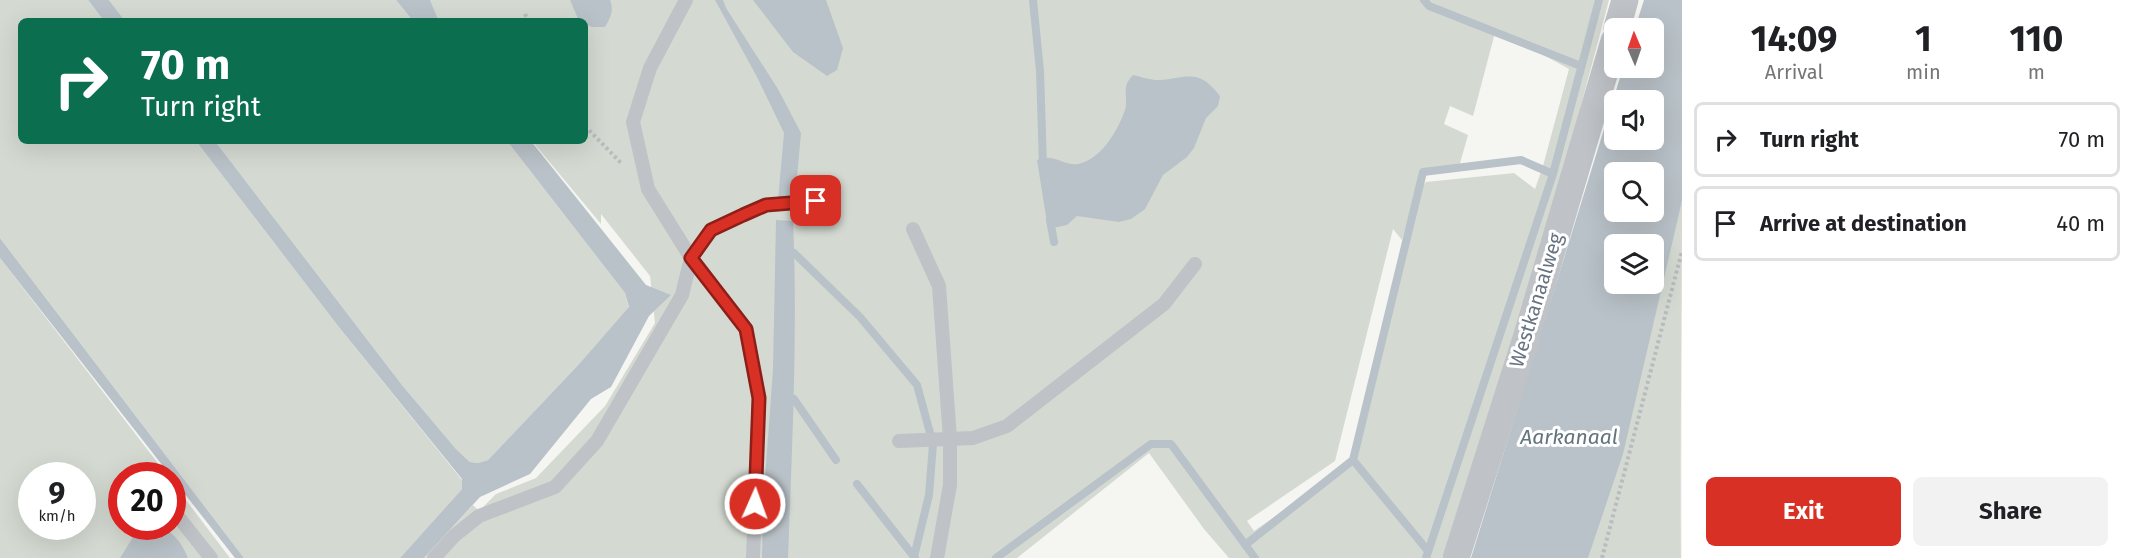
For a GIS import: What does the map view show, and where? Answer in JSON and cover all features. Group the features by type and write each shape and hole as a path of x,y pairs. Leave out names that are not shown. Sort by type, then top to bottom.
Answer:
{"street":[{"path":"1620,18 1625,0"},
{"name":"Westkanaalweg","path":"1456,558 1527,335 1604,75"}],"lane":[{"path":"686,0 650,68 633,122 648,189 691,258 746,329 759,398 753,558"},
{"path":"434,558 454,536 479,516 555,487 597,441 682,295 691,258 711,230 766,205 816,201"},
{"path":"913,229 939,286 945,439 950,485 937,558"},
{"path":"899,441 973,438 1007,426 1164,304 1195,264"},
{"path":"186,527 211,558"}],"path":[{"path":"525,14 527,18"},
{"path":"588,129 648,189"},
{"path":"1602,558 1682,251"}],"shaded area":[{"path":"0,0 88,0 102,18 18,18 18,144 198,144 338,326 462,480 462,489 400,558 244,558 186,482 186,462 171,462 0,238"},
{"path":"109,0 396,0 411,18 123,18"},
{"path":"430,0 1609,0 1558,192 1442,558 1229,558 1204,529 1149,453 1017,558 424,558 473,505 479,511 496,494 536,478 605,406 655,323 650,276 601,214 601,224 534,144 588,144 588,18 438,18","holes":["1496,29 1569,69 1535,189 1514,173 1426,182 1423,185 1354,460 1355,466 1353,462 1254,531 1247,521 1335,461 1393,229 1402,240 1422,170 1459,167 1468,135 1444,124 1450,106 1473,116"]},
{"path":"217,144 509,144 625,293 629,308 488,460 478,463 470,462 456,449 402,385"},
{"path":"1682,201 1681,558 1588,558 1658,294 1664,294 1664,269"},
{"path":"0,258 157,462 108,462 108,540 186,540 186,500 230,558 0,558"}],"water":[{"path":"88,0 109,0 123,18 102,18"},
{"path":"396,0 430,0 438,18 411,18"},
{"path":"570,0 610,0 611,14 605,27 592,27 588,25 588,18 578,18"},
{"path":"715,0 723,0 778,89 801,133 795,200 778,200 784,133 757,77"},
{"path":"753,0 826,0 843,48 837,70 827,76 793,52"},
{"name":"Aarkanaal","path":"1644,0 1682,0 1682,201 1664,278 1664,234 1604,234 1604,294 1660,294 1623,454 1588,558 1471,558 1604,129 1604,150 1664,150 1664,90 1616,90 1620,78 1664,78 1664,18 1638,18"},
{"path":"1133,75 1158,80 1200,78 1213,87 1220,96 1218,106 1206,118 1194,148 1187,157 1163,175 1145,209 1131,219 1119,222 1077,216 1067,225 1048,229 1037,160 1049,158 1076,164 1090,160 1097,155 1114,134 1122,118 1126,105 1127,84"},
{"path":"198,144 217,144 402,385 456,449 470,462 478,463 488,460 580,363 629,307 625,293 509,144 533,144 646,285 671,295 649,316 611,387 591,399 530,474 480,497 424,558 400,558 462,489 462,479 338,326"},
{"path":"776,220 793,221 795,347 788,558 762,558 763,505 773,369"},
{"path":"0,238 171,462 160,462 0,258"},
{"path":"186,482 244,558 235,558 186,496"},
{"path":"131,540 177,540 188,558 120,558"}],"waterway":[{"path":"1033,0 1040,71 1043,166"},
{"path":"1424,0 1429,6 1581,66"},
{"path":"1553,174 1599,0"},
{"path":"1245,545 1353,460 1423,172 1521,160 1553,174 1426,558"},
{"path":"1050,220 1054,242"},
{"path":"794,253 860,317 917,385 933,444 929,495 914,557"},
{"path":"794,399 836,460"},
{"path":"996,558 1151,444 1171,444 1255,558"},
{"path":"1353,460 1428,551"},
{"path":"857,484 915,558"}],"route":[{"path":"755,504 759,398 746,329 691,258 711,230 743,215 766,205 816,201"}]}
